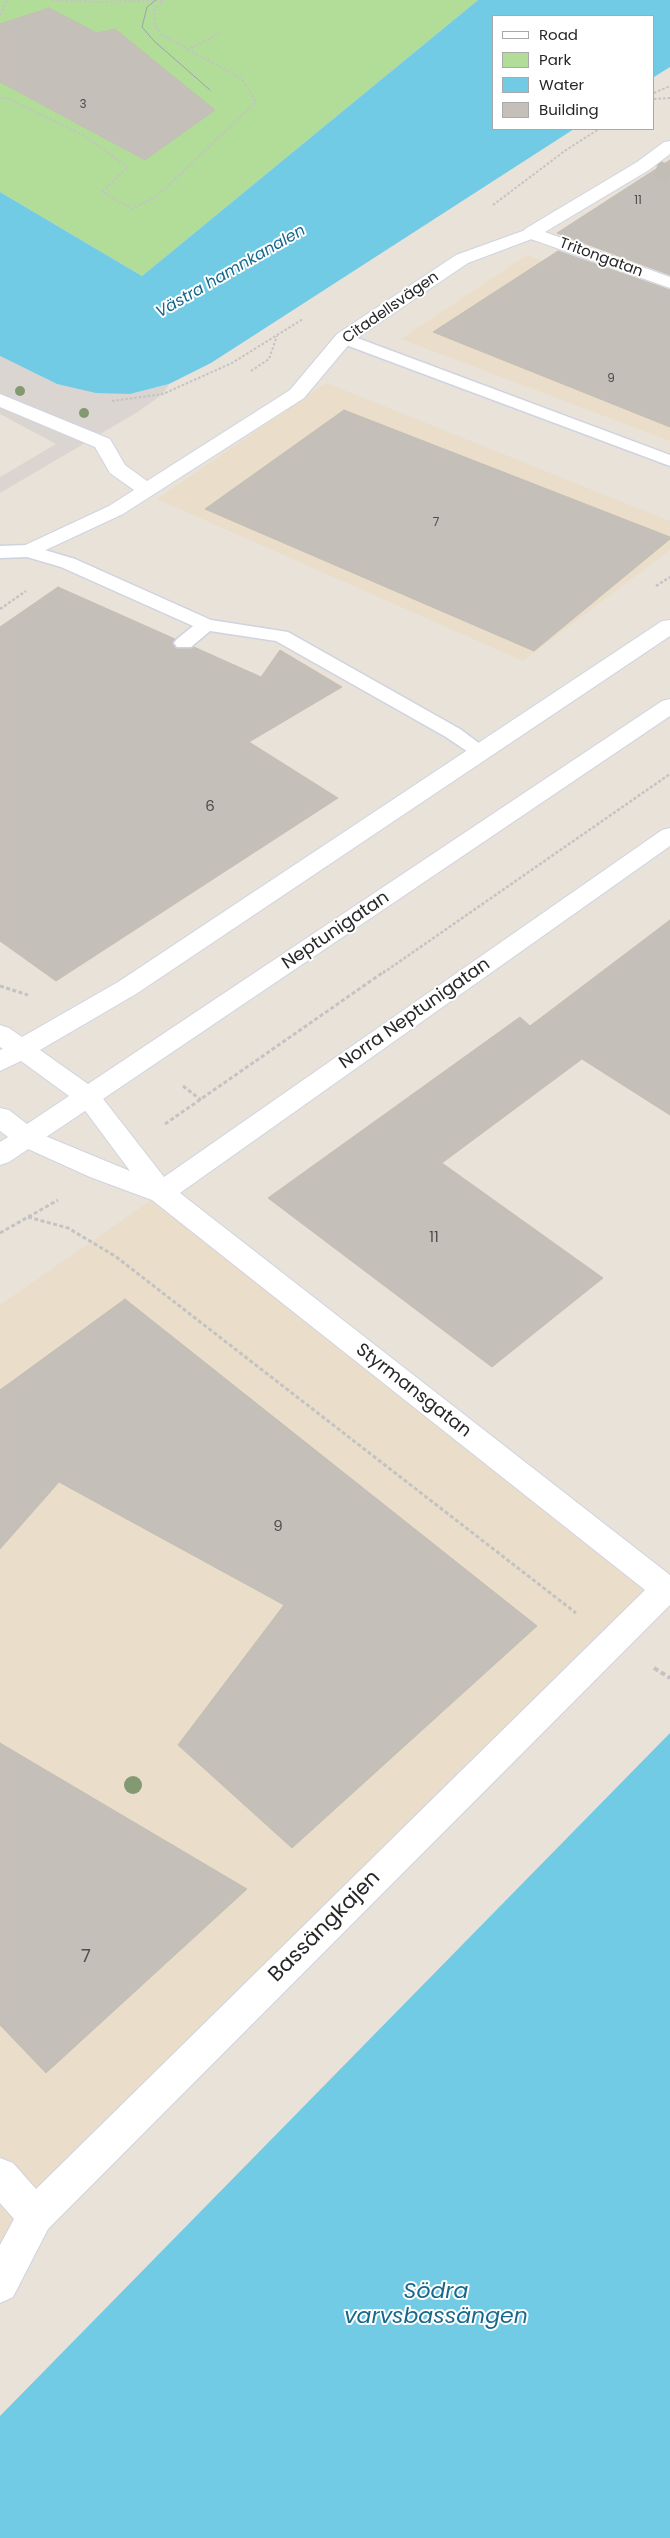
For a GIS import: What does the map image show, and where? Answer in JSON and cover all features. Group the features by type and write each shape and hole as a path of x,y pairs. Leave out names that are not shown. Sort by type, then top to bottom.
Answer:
{"street":[{"name":"Citadellsvägen","path":"28,551 116,510 297,394 344,338 462,259 531,233 649,167 670,146"},
{"name":"Tritongatan","path":"531,233 670,283"},
{"path":"0,400 104,443 118,469 147,490"},
{"path":"10,1056 127,988 670,626"},
{"name":"Neptunigatan","path":"0,1155 670,706"},
{"name":"Norra Neptunigatan","path":"161,1193 670,835"},
{"name":"Styrmansgatan","path":"0,1034 10,1056 88,1097 161,1193 669,1588"},
{"name":"Styrmansgatan","path":"0,1117 26,1137 100,1170 161,1193"},
{"name":"Bassängkajen","path":"0,2284 35,2216 669,1588"},
{"path":"0,2176 35,2216"}],"lane":[{"path":"344,338 670,461"},
{"path":"0,552 28,551 68,564 206,625 280,636 453,733 482,752"},
{"path":"184,643 206,625"}],"path":[{"path":"0,15 6,0"},
{"path":"52,0 103,2 162,0"},
{"path":"0,98 9,99 83,135 128,167 102,192 132,209 158,195 256,102 242,79 187,50 164,36 155,27 154,10 162,0"},
{"path":"187,50 220,33"},
{"path":"655,93 670,86"},
{"path":"655,99 670,98"},
{"path":"489,210 494,203 510,191 598,130"},
{"path":"111,402 164,394 232,363 307,317"},
{"path":"161,1126 670,774"},
{"path":"0,986 4,989 0,992"},
{"path":"177,1082 201,1100"},
{"path":"0,1233 53,1203"},
{"path":"28,1217 45,1220 68,1228 115,1256 613,1642 670,1678"}],"shaded area":[{"path":"527,255 670,308 670,441 401,339"},
{"path":"0,356 57,384 130,394 169,384 163,394 136,413 0,493 0,477 56,444 0,414"},
{"path":"326,383 670,521 670,550 523,661 157,499"},
{"path":"161,1193 666,1589 35,2216 0,2284 0,1305"}],"green space":[{"path":"0,0 478,0 142,276 0,192"}],"water":[{"name":"Västra hamnkanalen","path":"478,0 670,0 670,67 655,76 655,15 492,15 492,130 572,130 211,363 169,384 130,394 96,393 57,384 0,356 0,192 142,276"},
{"name":"Södra varvsbassängen","path":"670,1733 670,2538 0,2538 0,2416"}],"building":[{"path":"49,8 97,33 115,29 215,110 145,160 0,82 0,24"},
{"path":"670,160 670,275 557,233"},
{"path":"558,251 670,290 670,427 433,332"},
{"path":"344,410 670,537 670,539 534,651 205,509"},
{"path":"58,587 175,639 172,643 177,649 194,647 261,677 280,650 342,687 249,742 338,798 56,981 0,941 0,627"},
{"path":"670,920 670,1115 582,1059 442,1163 603,1278 492,1367 268,1198 520,1017 530,1026"},
{"path":"125,1299 537,1626 292,1848 178,1745 284,1605 59,1482 0,1549 0,1390"},
{"path":"0,1743 247,1889 46,2073 0,2025"}],"tunnel":[{"path":"656,169 670,174"}],"tram line":[{"path":"156,0 147,7 142,27 154,41 210,90"}]}
